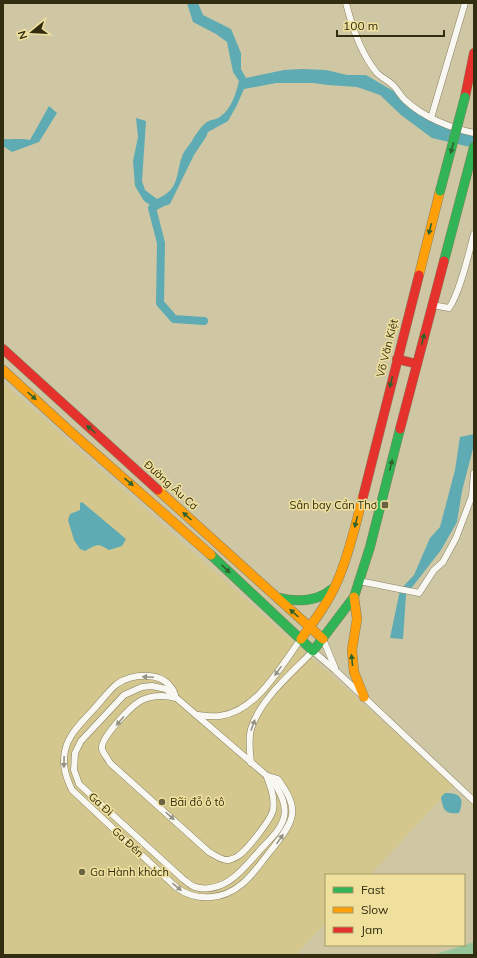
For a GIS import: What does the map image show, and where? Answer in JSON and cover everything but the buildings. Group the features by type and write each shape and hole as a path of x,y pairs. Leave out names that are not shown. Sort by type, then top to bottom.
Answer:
{"main road":[{"name":"Võ Văn Kiệt","path":"301,640 329,598 347,558 465,97 474,53"},
{"path":"3,370 72,433 192,537 313,650 354,597 370,547 474,147"},
{"name":"Đường Âu Cơ","path":"3,349 323,639"},
{"path":"397,359 417,364"},
{"path":"192,537 200,528"},
{"path":"277,598 294,601 310,600 330,592 337,583"},
{"path":"354,597 357,619 352,650 354,672 364,696"}],"street":[{"path":"346,3 359,42 376,72 390,83 413,107 431,118 473,133"},
{"path":"431,118 465,3"},
{"path":"432,305 449,308 451,305 458,289 474,234"},
{"path":"359,581 419,593 434,570 443,562 456,538 472,496 474,473"},
{"path":"323,639 335,670"},
{"path":"198,715 219,716 236,712 250,702 264,690 301,640"},
{"path":"251,763 249,746 251,730 258,712 267,699 313,650 364,696 474,801"},
{"name":"Ga Đến","path":"177,698 170,686 159,678 149,676 126,679 116,684 74,731 64,752 64,769 72,790 177,888 193,897 208,898 220,896 232,891 242,884 276,845 292,815 291,805 287,792 278,779 267,776"},
{"name":"Ga Đi","path":"177,698 166,689 152,686 142,687 124,695 81,741 75,753 74,770 79,784 183,879 195,887 209,888 225,884 238,874 275,834 281,825 285,808 282,796 274,782 267,776"},
{"path":"166,695 177,698 198,715 267,776 274,797 271,816 265,826 238,856 230,860 224,860 209,852 110,763 102,749 103,742 108,734 130,710 141,700 152,696 166,695"}],"shaded area":[{"path":"3,383 454,785 371,874 325,874 325,923 296,955 3,955"}],"green space":[{"path":"474,942 474,955 433,955 465,946"}],"water":[{"path":"187,3 198,3 203,15 231,29 241,53 241,69 246,78 284,70 302,69 326,70 347,75 366,75 395,92 417,111 474,134 474,148 432,138 401,115 380,95 357,87 313,83 276,83 244,89 228,121 208,132 194,155 170,204 156,209 144,201 135,186 133,161 138,137 136,118 146,121 142,181 145,190 157,199 165,195 174,185 183,154 199,130 205,123 216,119 225,113 231,105 239,81 233,72 227,42 216,34 193,22"},
{"path":"49,106 57,113 39,142 12,152 3,146 3,139 30,140"},
{"path":"474,434 474,445 462,491 457,522 441,550 406,595 403,639 390,638 400,590 414,575 430,538 440,527 455,470 460,437"},
{"path":"82,502 126,539 122,546 109,550 100,545 85,551 80,549 74,540 68,520 70,514 80,510 80,503"},
{"path":"445,793 458,795 460,797 461,808 459,813 451,813 446,811 441,797"}],"waterway":[{"path":"161,203 152,208 161,243 160,303 174,319 204,321"}],"traffic: fast":[{"path":"440,191 465,97"},
{"path":"444,261 474,147"},
{"path":"211,555 313,651 354,597 370,547 400,429"},
{"path":"279,598 293,600 313,599 332,589"}],"traffic: slow":[{"path":"419,275 440,191"},
{"path":"3,370 72,433 211,555"},
{"path":"158,490 323,639"},
{"path":"301,639 325,605 337,582 348,551 363,497"},
{"path":"354,597 357,619 352,650 354,672 364,697"}],"traffic: jam":[{"path":"465,97 474,53"},
{"path":"400,429 444,261"},
{"path":"363,497 419,275"},
{"path":"3,349 158,490"},
{"path":"397,359 417,364"}],"place":[{"name":"Sân bay Cần Thơ","path":"385,505"},
{"name":"Bãi đỗ ô tô","path":"162,802"},
{"name":"Ga Hành khách","path":"82,872"}]}
